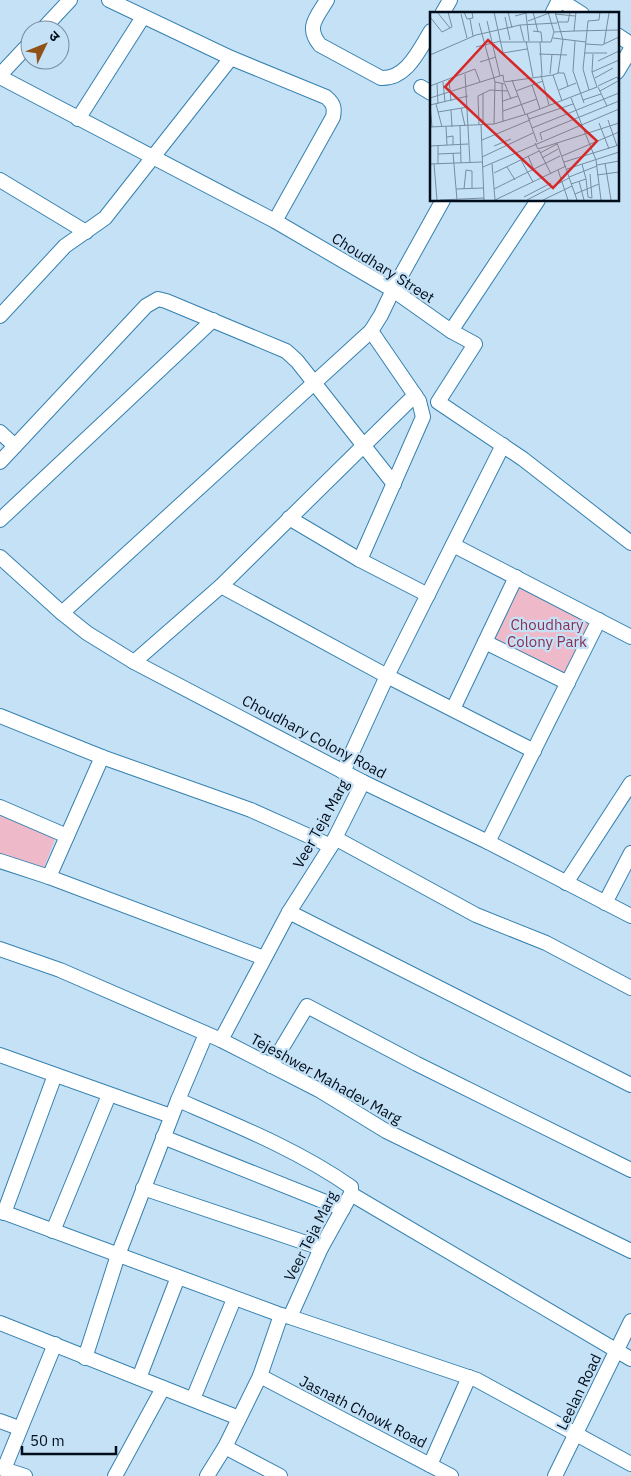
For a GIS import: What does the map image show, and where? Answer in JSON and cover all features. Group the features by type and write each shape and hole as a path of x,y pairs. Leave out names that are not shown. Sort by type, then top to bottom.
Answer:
{"street":[{"path":"51,20 70,0"},
{"path":"109,0 231,58 326,97 332,102 335,109 333,117 275,221"},
{"path":"327,0 313,24 314,38 320,45 381,78 390,78 405,70 430,32"},
{"path":"443,12 450,0"},
{"path":"553,12 560,0 579,12"},
{"path":"78,119 143,17"},
{"path":"618,36 631,44"},
{"path":"618,70 631,49"},
{"path":"0,76 20,54"},
{"path":"2,311 66,246 105,218 231,58"},
{"name":"Choudhary Street","path":"0,76 78,119 275,221 393,290 451,332 475,344 438,402 503,445 631,543"},
{"path":"0,180 86,232"},
{"path":"62,614 370,331 382,315 393,290 442,201"},
{"path":"451,332 537,201"},
{"path":"0,462 151,302 166,300 286,351 365,444 394,484"},
{"path":"0,520 213,320"},
{"path":"360,560 423,417 423,410 415,395 370,331"},
{"path":"134,662 220,586 415,395"},
{"path":"0,432 15,446"},
{"path":"343,772 428,594 503,445"},
{"path":"289,518 360,560 428,594"},
{"path":"453,544 631,637"},
{"name":"Choudhary Colony Road","path":"0,557 62,614 87,633 134,662 343,772 488,842 631,916"},
{"path":"453,709 516,577"},
{"path":"220,586 388,676 534,751"},
{"path":"488,842 599,620"},
{"path":"485,642 568,683"},
{"path":"0,716 102,757 251,810 333,842 476,915 546,943 631,988"},
{"path":"49,877 102,757"},
{"name":"Veer Teja Marg","path":"221,1040 289,912 333,842 363,782"},
{"path":"566,882 631,783"},
{"path":"0,807 67,836"},
{"path":"606,903 631,853"},
{"path":"0,861 49,877 264,958"},
{"path":"289,912 631,1085"},
{"name":"Tejeshwer Mahadev Marg","path":"0,949 60,970 221,1040 319,1090 386,1130 631,1251"},
{"path":"272,1066 307,1006 417,1064 631,1170"},
{"path":"85,1358 118,1256 143,1188 206,1034"},
{"path":"0,1055 171,1116"},
{"path":"55,1075 2,1212 234,1299 469,1377 631,1464"},
{"path":"53,1231 109,1094"},
{"name":"Veer Teja Marg","path":"178,1100 269,1141 351,1186 351,1194 286,1316 260,1376 225,1447 207,1476"},
{"path":"163,1137 343,1209"},
{"path":"143,1188 321,1248"},
{"path":"351,1194 631,1359"},
{"path":"139,1378 178,1278"},
{"path":"193,1399 234,1299"},
{"name":"Leelan Road","path":"555,1476 631,1321"},
{"path":"0,1323 239,1418"},
{"path":"25,1476 2,1468 55,1344"},
{"name":"Jasnath Chowk Road","path":"260,1376 451,1476"},
{"path":"430,1465 469,1377"},
{"path":"115,1476 163,1388"},
{"path":"0,1421 18,1428"},
{"path":"225,1447 280,1476"}],"green space":[{"name":"Choudhary Colony Park","path":"517,585 593,621 566,679 491,638"},
{"path":"0,811 57,834 43,870 0,855"}]}
